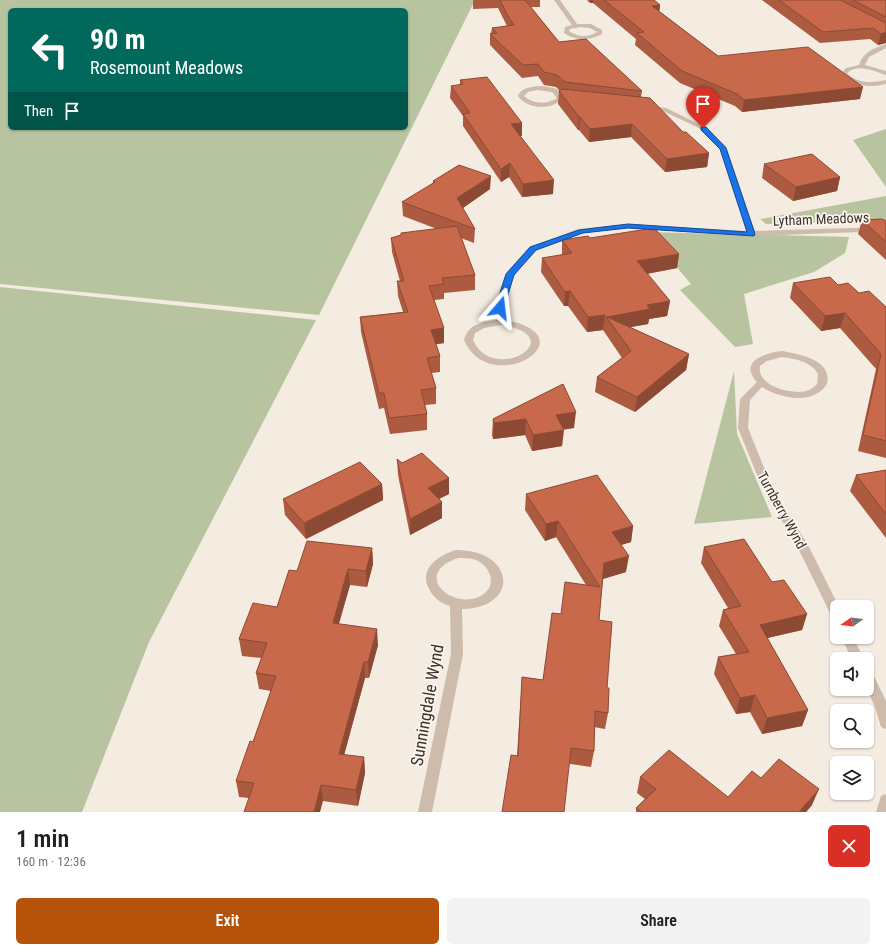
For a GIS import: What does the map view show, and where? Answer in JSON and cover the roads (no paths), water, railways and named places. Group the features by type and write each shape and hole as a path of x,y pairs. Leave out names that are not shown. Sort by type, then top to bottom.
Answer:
{"street":[{"path":"557,0 575,25"},
{"path":"575,25 591,26 599,29 600,33 595,36 586,37 568,34 566,30 567,28 575,25"},
{"path":"861,67 863,60 869,52 886,46"},
{"path":"886,73 876,69 861,67 849,69 844,73 849,79 862,83 877,84 886,82"},
{"path":"560,98 556,91 542,88 527,90 522,93 521,96 528,102 540,104 554,103 560,98 575,100"},
{"path":"635,106 664,109 703,128 723,148 752,234"},
{"name":"Lytham Meadows","path":"502,322 500,308 510,274 533,249 581,231 628,226 752,234 886,229"},
{"path":"502,322 522,326 534,337 536,343 534,349 529,354 517,360 501,362 489,360 472,351 468,344 468,337 473,331 480,326 502,322"},
{"path":"782,354 804,359 820,370 823,376 823,383 819,388 812,392 803,394 780,392 762,382 756,376 754,369 757,362 772,355 782,354"},
{"name":"Turnberry Wynd","path":"762,382 745,399 743,428 766,485 803,547 830,602"},
{"path":"456,554 478,556 487,560 498,575 498,583 494,591 487,598 478,602 467,605 456,604 437,594 432,587 430,578 433,570 442,560 456,554"},
{"name":"Sunningdale Wynd","path":"425,812 457,654 456,604"},
{"path":"874,691 882,708 886,723"},
{"path":"883,812 886,801"}]}
